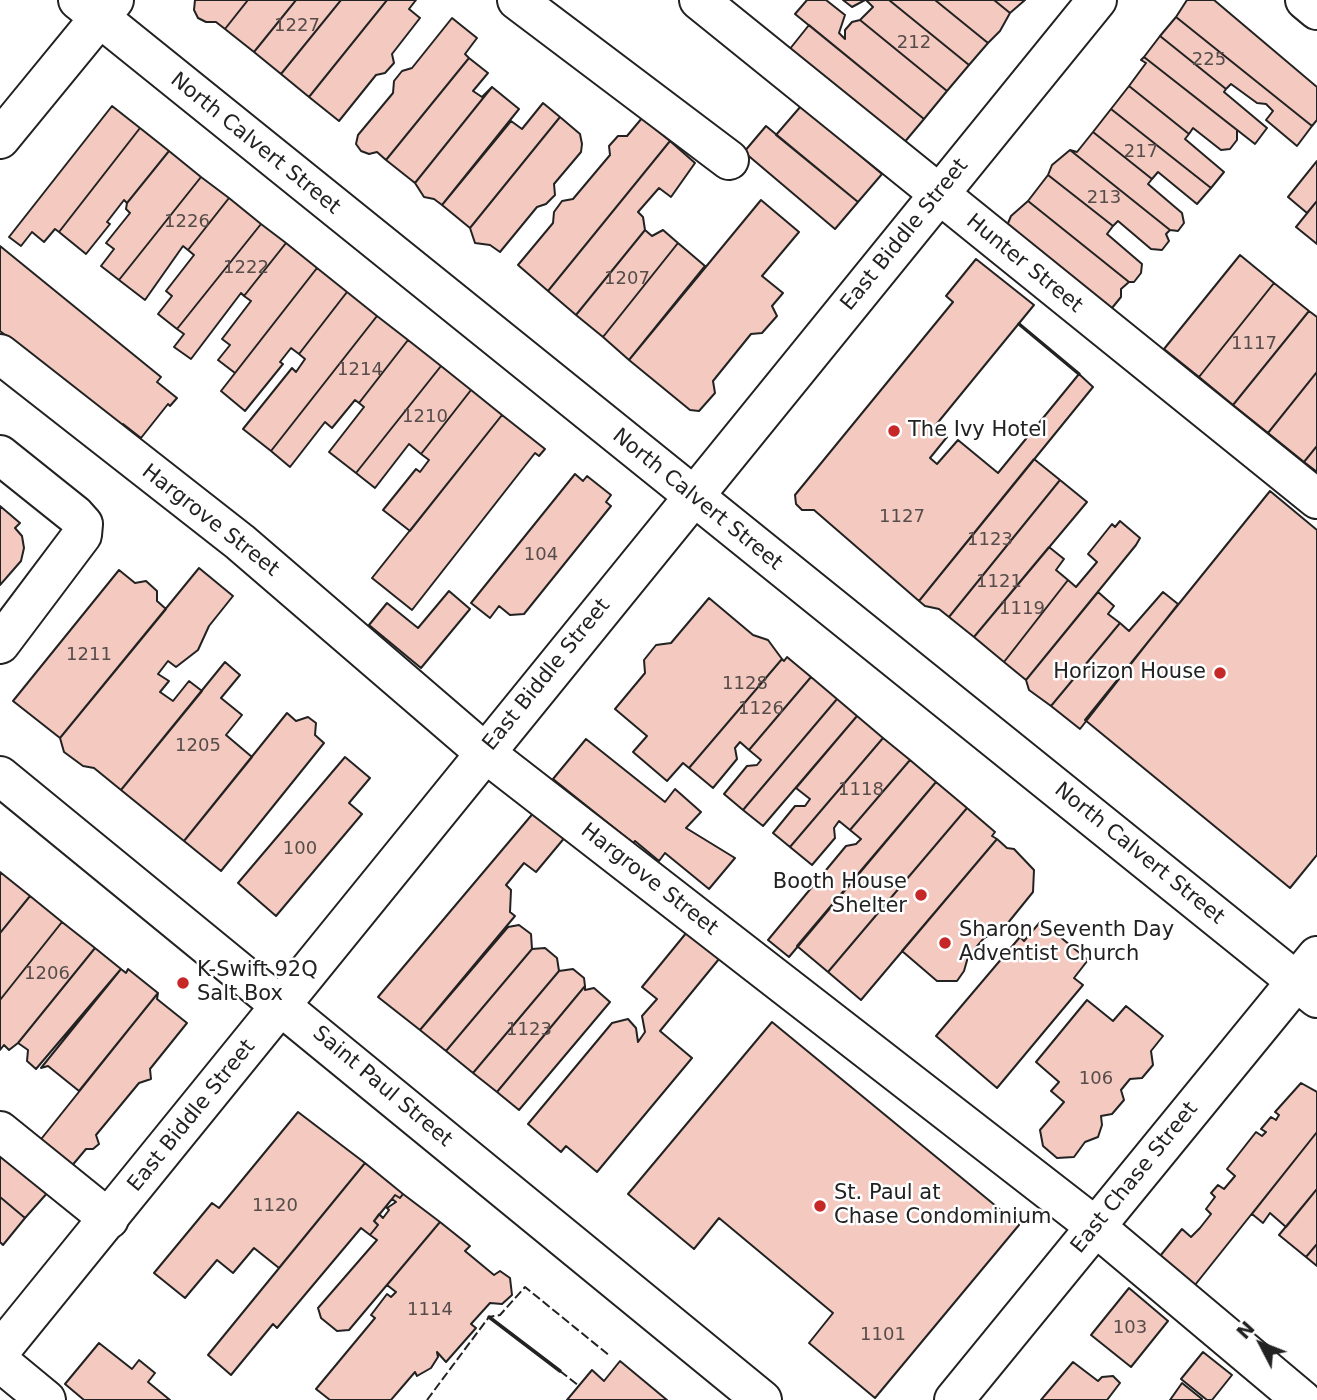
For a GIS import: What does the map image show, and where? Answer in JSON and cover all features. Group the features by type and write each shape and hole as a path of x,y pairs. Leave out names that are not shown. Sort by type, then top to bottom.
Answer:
{"main road":[{"path":"517,0 729,160"},
{"name":"Hunter Street","path":"699,0 738,12 938,195 1317,499"},
{"name":"East Biddle Street","path":"0,1351 692,495 1097,0"},
{"path":"1305,0 1317,9"},
{"path":"0,139 97,6"},
{"name":"North Calvert Street","path":"97,6 692,495 1310,978"},
{"name":"Hargrove Street","path":"0,355 240,542 484,752 1096,1227 1136,1264 1302,1400"},
{"path":"0,455 83,524 82,536 0,644"},
{"name":"Saint Paul Street","path":"0,776 282,1004 762,1400"},
{"name":"East Chase Street","path":"954,1400 1096,1227 1310,978"},
{"path":"0,1132 109,1219"},
{"path":"0,1362 46,1400"}],"building":[{"path":"195,0 248,0 225,29 216,22 206,22 198,18 194,10"},
{"path":"248,0 296,0 254,52 225,29"},
{"path":"296,0 341,0 281,74 254,52"},
{"path":"341,0 387,0 309,97 281,74"},
{"path":"387,0 416,0 409,9 420,18 392,54 394,63 385,73 376,75 339,121 309,97"},
{"path":"807,0 826,0 845,15 839,33 845,39 845,30 852,22 860,20 947,91 924,119 795,14"},
{"path":"843,0 865,0 852,7"},
{"path":"866,0 889,0 969,65 947,91 860,20 873,7"},
{"path":"889,0 935,0 988,43 969,65"},
{"path":"935,0 994,0 1010,13 1000,31 988,43"},
{"path":"994,0 1025,0 1010,13"},
{"path":"1187,0 1214,0 1317,87 1317,120 1312,126 1176,17"},
{"path":"1176,17 1312,126 1297,146 1266,120 1273,111 1266,104 1257,103 1231,84 1226,89 1160,36"},
{"path":"452,18 477,38 465,54 469,58 386,160 377,152 369,154 361,151 356,144 358,135 393,93 394,81 402,71 412,68"},
{"path":"809,25 924,119 903,144 789,50"},
{"path":"1160,36 1226,89 1224,92 1267,128 1255,144 1144,57"},
{"path":"1144,57 1237,130 1237,140 1230,149 1221,150 1193,128 1189,134 1129,86 1146,63 1141,60"},
{"path":"469,58 488,73 473,91 482,97 492,87 415,183 386,160"},
{"path":"1129,86 1189,134 1185,139 1224,172 1211,188 1111,109"},
{"path":"492,87 519,109 442,205 434,199 424,197 415,183"},
{"path":"543,103 560,117 470,228 442,205 511,121 522,129"},
{"path":"112,106 140,128 59,232 55,229 44,242 32,232 21,246 9,237"},
{"path":"801,106 882,174 858,202 776,135"},
{"path":"1111,109 1211,188 1197,204 1158,172 1152,179 1093,132"},
{"path":"560,117 580,134 582,144 581,152 554,184 555,195 546,204 537,207 500,252 490,245 475,243 470,228"},
{"path":"642,118 670,141 548,291 518,265 553,223 554,212 562,201 573,199 610,155 609,146 618,136 627,136"},
{"path":"766,126 858,202 835,229 744,152"},
{"path":"140,128 169,151 127,203 124,200 107,222 110,224 86,254 59,232"},
{"path":"1093,132 1152,179 1148,184 1182,213 1184,223 1178,231 1170,230 1070,150 1077,152"},
{"path":"670,141 695,163 671,197 659,188 638,212 643,217 645,230 576,315 548,291"},
{"path":"1070,150 1170,230 1166,234 1169,241 1162,250 1151,249 1118,221 1113,226 1048,175 1052,165"},
{"path":"169,151 201,177 119,280 101,266 114,249 106,243 130,213 126,209 127,203"},
{"path":"1317,161 1317,201 1307,213 1288,197"},
{"path":"1048,175 1113,226 1107,234 1142,264 1141,273 1134,282 1129,282 1028,201"},
{"path":"201,177 229,198 188,250 183,246 145,300 119,280"},
{"path":"229,198 261,224 177,329 158,314 172,296 166,291 194,255 188,250"},
{"path":"761,200 799,232 762,276 783,293 772,306 777,316 762,333 751,334 713,381 715,393 699,411 690,410 629,360"},
{"path":"1028,201 1129,282 1121,289 1121,297 1112,308 1107,308 1006,228 1011,216"},
{"path":"1317,201 1317,244 1296,227"},
{"path":"261,224 286,243 244,296 241,293 191,359 174,347 184,334 177,329"},
{"path":"645,230 652,236 663,230 678,243 603,337 576,315"},
{"path":"286,243 317,268 235,373 218,360 230,345 222,339 251,301 244,296"},
{"path":"678,243 705,266 629,360 603,337"},
{"path":"0,246 161,377 157,382 177,398 170,406 168,404 141,438 123,424 120,428 0,331"},
{"path":"1240,255 1274,283 1199,377 1164,349"},
{"name":"The Ivy Hotel","path":"976,259 1034,305 935,426 947,437 930,458 937,464 958,440 998,473 1079,374 1093,387 919,601 814,510 802,510 796,504 795,495 953,302 946,296"},
{"path":"317,268 347,292 299,354 291,348 280,362 283,364 245,411 221,391"},
{"path":"1274,283 1309,311 1233,405 1199,377"},
{"path":"347,292 377,316 271,451 243,429 292,368 296,372 305,359 299,354"},
{"path":"1309,311 1317,317 1317,372 1268,433 1233,405"},
{"path":"377,316 408,340 359,403 355,400 332,428 325,422 290,467 271,451"},
{"path":"408,340 441,366 356,473 329,452 364,407 359,403"},
{"path":"441,366 471,390 421,454 409,444 375,488 356,473"},
{"path":"1317,372 1317,446 1304,462 1268,433"},
{"path":"471,390 502,415 410,531 383,510 416,469 420,472 429,460 421,454"},
{"path":"502,415 545,449 539,456 535,453 412,610 372,578"},
{"path":"1317,446 1317,472 1304,462"},
{"path":"1034,459 1060,480 949,617 939,609 925,606 919,601"},
{"path":"575,474 583,481 587,476 611,495 606,502 611,506 524,614 510,615 499,606 490,618 471,603"},
{"path":"1060,480 1087,502 974,637 949,617"},
{"name":"Horizon House","path":"1270,491 1317,530 1317,855 1290,888 1085,720"},
{"path":"0,506 20,523 15,528 22,536 24,548 21,561 0,585"},
{"path":"1120,521 1140,538 1136,545 1026,680 1004,662 1068,580 1076,587 1097,562 1088,554 1112,524 1115,527"},
{"path":"1049,547 1064,559 1056,570 1068,580 1004,662 974,637"},
{"path":"199,568 233,596 209,626 198,650 176,667 168,661 158,674 169,681 160,692 173,701 189,681 202,691 121,790 94,768 83,766 64,752 60,738"},
{"path":"119,570 135,583 146,581 157,591 157,601 166,609 60,738 13,701"},
{"path":"449,591 470,609 421,668 369,625 387,603 418,628"},
{"path":"1098,592 1114,606 1108,614 1120,623 1051,706 1029,690 1026,680"},
{"path":"1163,592 1178,604 1080,729 1051,706 1120,623 1129,631"},
{"path":"709,598 753,635 768,640 782,659 689,768 683,763 667,781 633,752 647,736 615,709 645,673 644,660 656,645 671,643"},
{"path":"787,657 811,677 749,750 740,742 735,748 737,759 713,788 689,768 782,659 784,661"},
{"path":"225,662 240,675 221,698 242,715 226,735 252,757 184,841 121,790"},
{"path":"811,677 837,699 743,810 724,794 747,766 757,765 761,760 749,750"},
{"path":"837,699 857,716 763,826 743,810"},
{"path":"287,713 296,721 308,717 316,723 315,735 324,743 221,871 184,841"},
{"path":"857,716 883,738 790,847 773,833 795,806 805,806 810,799 796,788"},
{"path":"883,738 910,760 850,830 839,821 834,828 835,838 812,865 790,847"},
{"path":"586,739 665,802 675,789 701,812 686,828 735,858 709,889 665,853 659,861 635,841 633,843 553,779"},
{"path":"345,757 370,778 349,803 362,814 276,916 238,883"},
{"path":"910,760 936,782 789,957 768,940 846,846 856,844 861,839 850,830"},
{"path":"936,782 967,808 828,972 797,946"},
{"name":"Booth House Shelter","path":"967,808 995,832 992,836 997,839 861,1000 828,972"},
{"path":"535,811 566,836 536,872 524,863 506,885 511,890 510,912 515,916 420,1030 378,997"},
{"path":"997,839 1007,848 1014,849 1034,870 1033,892 1003,929 984,938 968,957 964,971 957,981 937,981 902,951"},
{"path":"0,872 30,896 0,933"},
{"path":"30,896 62,922 0,1000 0,933"},
{"path":"1041,921 1088,960 1074,978 1083,985 997,1088 936,1036 1020,937 1024,941"},
{"path":"62,922 95,948 18,1043 9,1050 4,1045 0,1050 0,1000"},
{"path":"519,925 531,934 532,949 446,1051 420,1030 508,927"},
{"path":"687,932 719,959 660,1031 692,1058 597,1172 566,1146 561,1152 528,1124 612,1023 628,1019 636,1028 638,1042 645,1032 642,1016 657,999 642,987"},
{"path":"95,948 121,969 36,1069 27,1061 28,1050 18,1043"},
{"path":"545,948 557,958 559,971 473,1073 446,1051 532,949"},
{"path":"121,969 126,973 128,969 158,993 79,1091 48,1066 41,1068"},
{"path":"573,969 584,978 585,986 497,1092 473,1073 559,971"},
{"path":"585,986 585,990 594,988 610,1002 519,1110 497,1092"},
{"path":"158,993 157,999 187,1023 150,1069 151,1079 139,1083 96,1135 99,1144 93,1149 86,1149 70,1168 38,1143"},
{"path":"1087,1000 1113,1021 1126,1006 1163,1036 1151,1051 1153,1065 1142,1078 1130,1079 1121,1090 1124,1100 1112,1114 1101,1116 1102,1125 1098,1137 1085,1142 1074,1157 1057,1158 1043,1146 1040,1130 1064,1102 1051,1091 1059,1082 1036,1062"},
{"name":"St. Paul at Chase Condominium","path":"772,1022 1019,1225 875,1398 809,1343 833,1313 719,1218 694,1249 628,1194"},
{"path":"1301,1083 1317,1092 1317,1132 1191,1290 1156,1261 1182,1229 1191,1237 1200,1228 1211,1214 1206,1209 1215,1197 1211,1193 1218,1185 1224,1189 1235,1176 1227,1169 1256,1132 1262,1136 1266,1132 1261,1129 1271,1117 1276,1120 1279,1115 1275,1112"},
{"path":"298,1112 365,1163 279,1268 254,1248 233,1273 217,1260 185,1298 154,1273 212,1203 219,1208"},
{"path":"1317,1132 1317,1189 1286,1227 1270,1213 1263,1223 1252,1214"},
{"path":"0,1149 49,1191 25,1218 0,1197"},
{"path":"365,1163 403,1194 400,1198 395,1195 374,1221 378,1225 370,1235 361,1228 277,1328 273,1324 231,1375 208,1355"},
{"path":"1317,1189 1317,1244 1306,1257 1279,1235"},
{"path":"403,1194 440,1222 349,1330 337,1331 321,1318 318,1308 377,1240 370,1235 378,1225 374,1221 379,1214 383,1218 389,1210 387,1208 396,1202 392,1199 395,1195 400,1198"},
{"path":"0,1197 25,1218 3,1245 0,1242"},
{"path":"440,1222 470,1246 465,1251 494,1275 500,1271 510,1278 512,1295 502,1304 490,1303 471,1324 476,1328 446,1362 437,1352 438,1357 431,1368 417,1376 415,1372 391,1400 330,1400 316,1389 375,1318 371,1315 387,1294 391,1297 396,1292 387,1285"},
{"path":"1317,1244 1317,1266 1306,1257"},
{"path":"1129,1288 1168,1321 1131,1367 1091,1335"},
{"path":"99,1343 132,1369 139,1360 155,1373 148,1382 170,1400 84,1400 65,1384"},
{"path":"1203,1352 1232,1375 1212,1400 1207,1400 1181,1379"},
{"path":"620,1361 667,1400 567,1400 592,1370 604,1381"},
{"path":"1073,1362 1098,1381 1102,1377 1113,1376 1120,1383 1107,1400 1041,1400"},
{"path":"1182,1383 1202,1399 1202,1400 1170,1400"}],"fence":[{"path":"427,1400 489,1317 500,1315 525,1287 610,1356"},
{"path":"560,1371 579,1386"}],"wall":[{"path":"1019,324 1079,374"},
{"path":"489,1317 560,1371"}],"place":[{"name":"The Ivy Hotel","path":"894,431"},
{"name":"Horizon House","path":"1220,673"},
{"name":"Booth House Shelter","path":"921,895"},
{"name":"Sharon Seventh Day Adventist Church","path":"945,943"},
{"name":"K-Swift 92Q Salt Box","path":"183,983"},
{"name":"St. Paul at Chase Condominium","path":"820,1206"}]}
